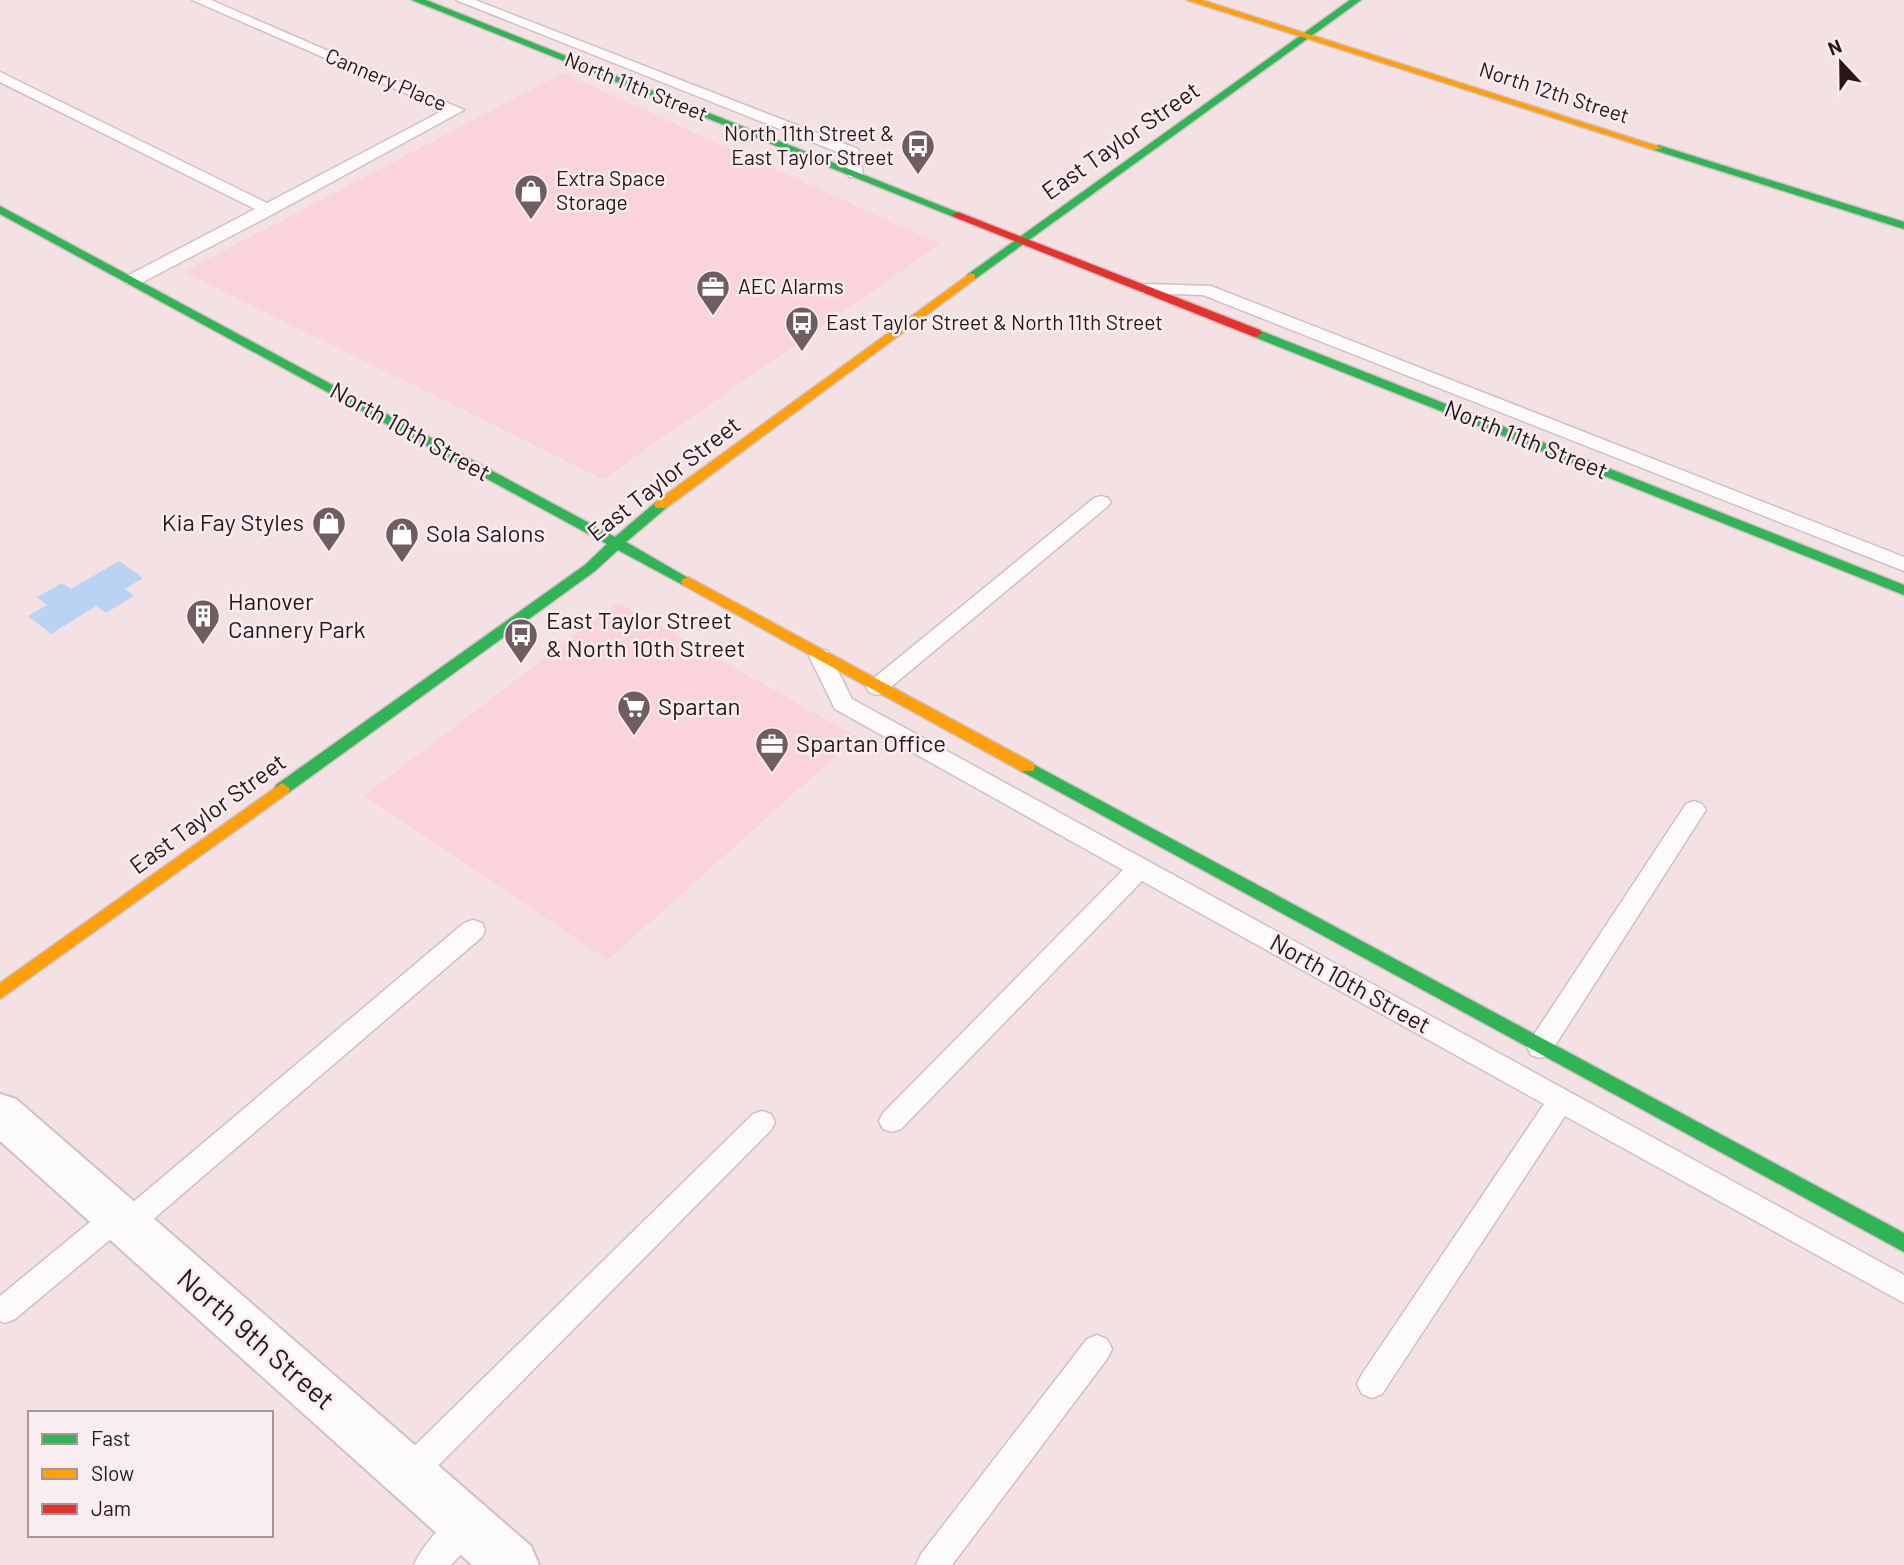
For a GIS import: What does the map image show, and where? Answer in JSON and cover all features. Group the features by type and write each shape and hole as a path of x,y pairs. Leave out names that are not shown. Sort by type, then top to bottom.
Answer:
{"main road":[{"name":"North 11th Street","path":"417,0 1904,590"},
{"name":"North 12th Street","path":"1192,0 1904,226"},
{"name":"East Taylor Street","path":"0,992 590,568 640,521 1022,240 1356,0"},
{"name":"North 10th Street","path":"0,209 1904,1243"}],"street":[{"name":"North 9th Street","path":"0,1113 512,1565"}],"lane":[{"name":"Cannery Place","path":"133,280 456,110 199,0"},
{"name":"North 11th Street","path":"463,0 852,152 855,174"},
{"path":"0,76 269,210"},
{"name":"North 11th Street","path":"1148,289 1205,290 1904,564"},
{"path":"877,687 1101,502"},
{"name":"North 10th Street","path":"820,656 843,704 1904,1290"},
{"path":"1540,1047 1694,810"},
{"path":"892,1121 1140,868"},
{"path":"5,1310 122,1221 473,930"},
{"path":"1372,1384 1561,1101"},
{"path":"409,1473 762,1122"},
{"path":"932,1565 1097,1349"},
{"path":"430,1565 467,1525"}],"shaded area":[{"name":"Extra Space Storage","path":"563,73 940,244 603,479 184,272"},
{"name":"Spartan","path":"618,602 857,737 608,960 364,796"}],"water":[{"path":"119,561 143,578 125,589 134,596 106,613 96,606 51,634 28,616 47,605 37,597 62,583 71,589"}],"traffic: fast":[{"path":"417,0 958,215"},
{"path":"971,277 1356,0"},
{"path":"1658,148 1904,226"},
{"path":"0,209 688,582"},
{"path":"1256,333 1904,590"},
{"path":"282,789 590,568 661,505"},
{"path":"1027,767 1904,1243"}],"traffic: slow":[{"path":"1192,0 1658,148"},
{"path":"661,505 971,277"},
{"path":"688,582 1027,767"},
{"path":"0,992 282,789"}],"traffic: jam":[{"path":"958,215 1256,333"}],"place":[{"name":"North 11th Street & East Taylor Street","path":"918,176"},
{"name":"Extra Space Storage","path":"531,221"},
{"name":"AEC Alarms","path":"713,317"},
{"name":"East Taylor Street & North 11th Street","path":"802,353"},
{"name":"Kia Fay Styles","path":"329,553"},
{"name":"Sola Salons","path":"402,564"},
{"name":"Hanover Cannery Park","path":"203,646"},
{"name":"East Taylor Street & North 10th Street","path":"521,665"},
{"name":"Spartan","path":"634,737"},
{"name":"Spartan Office","path":"772,774"}]}
